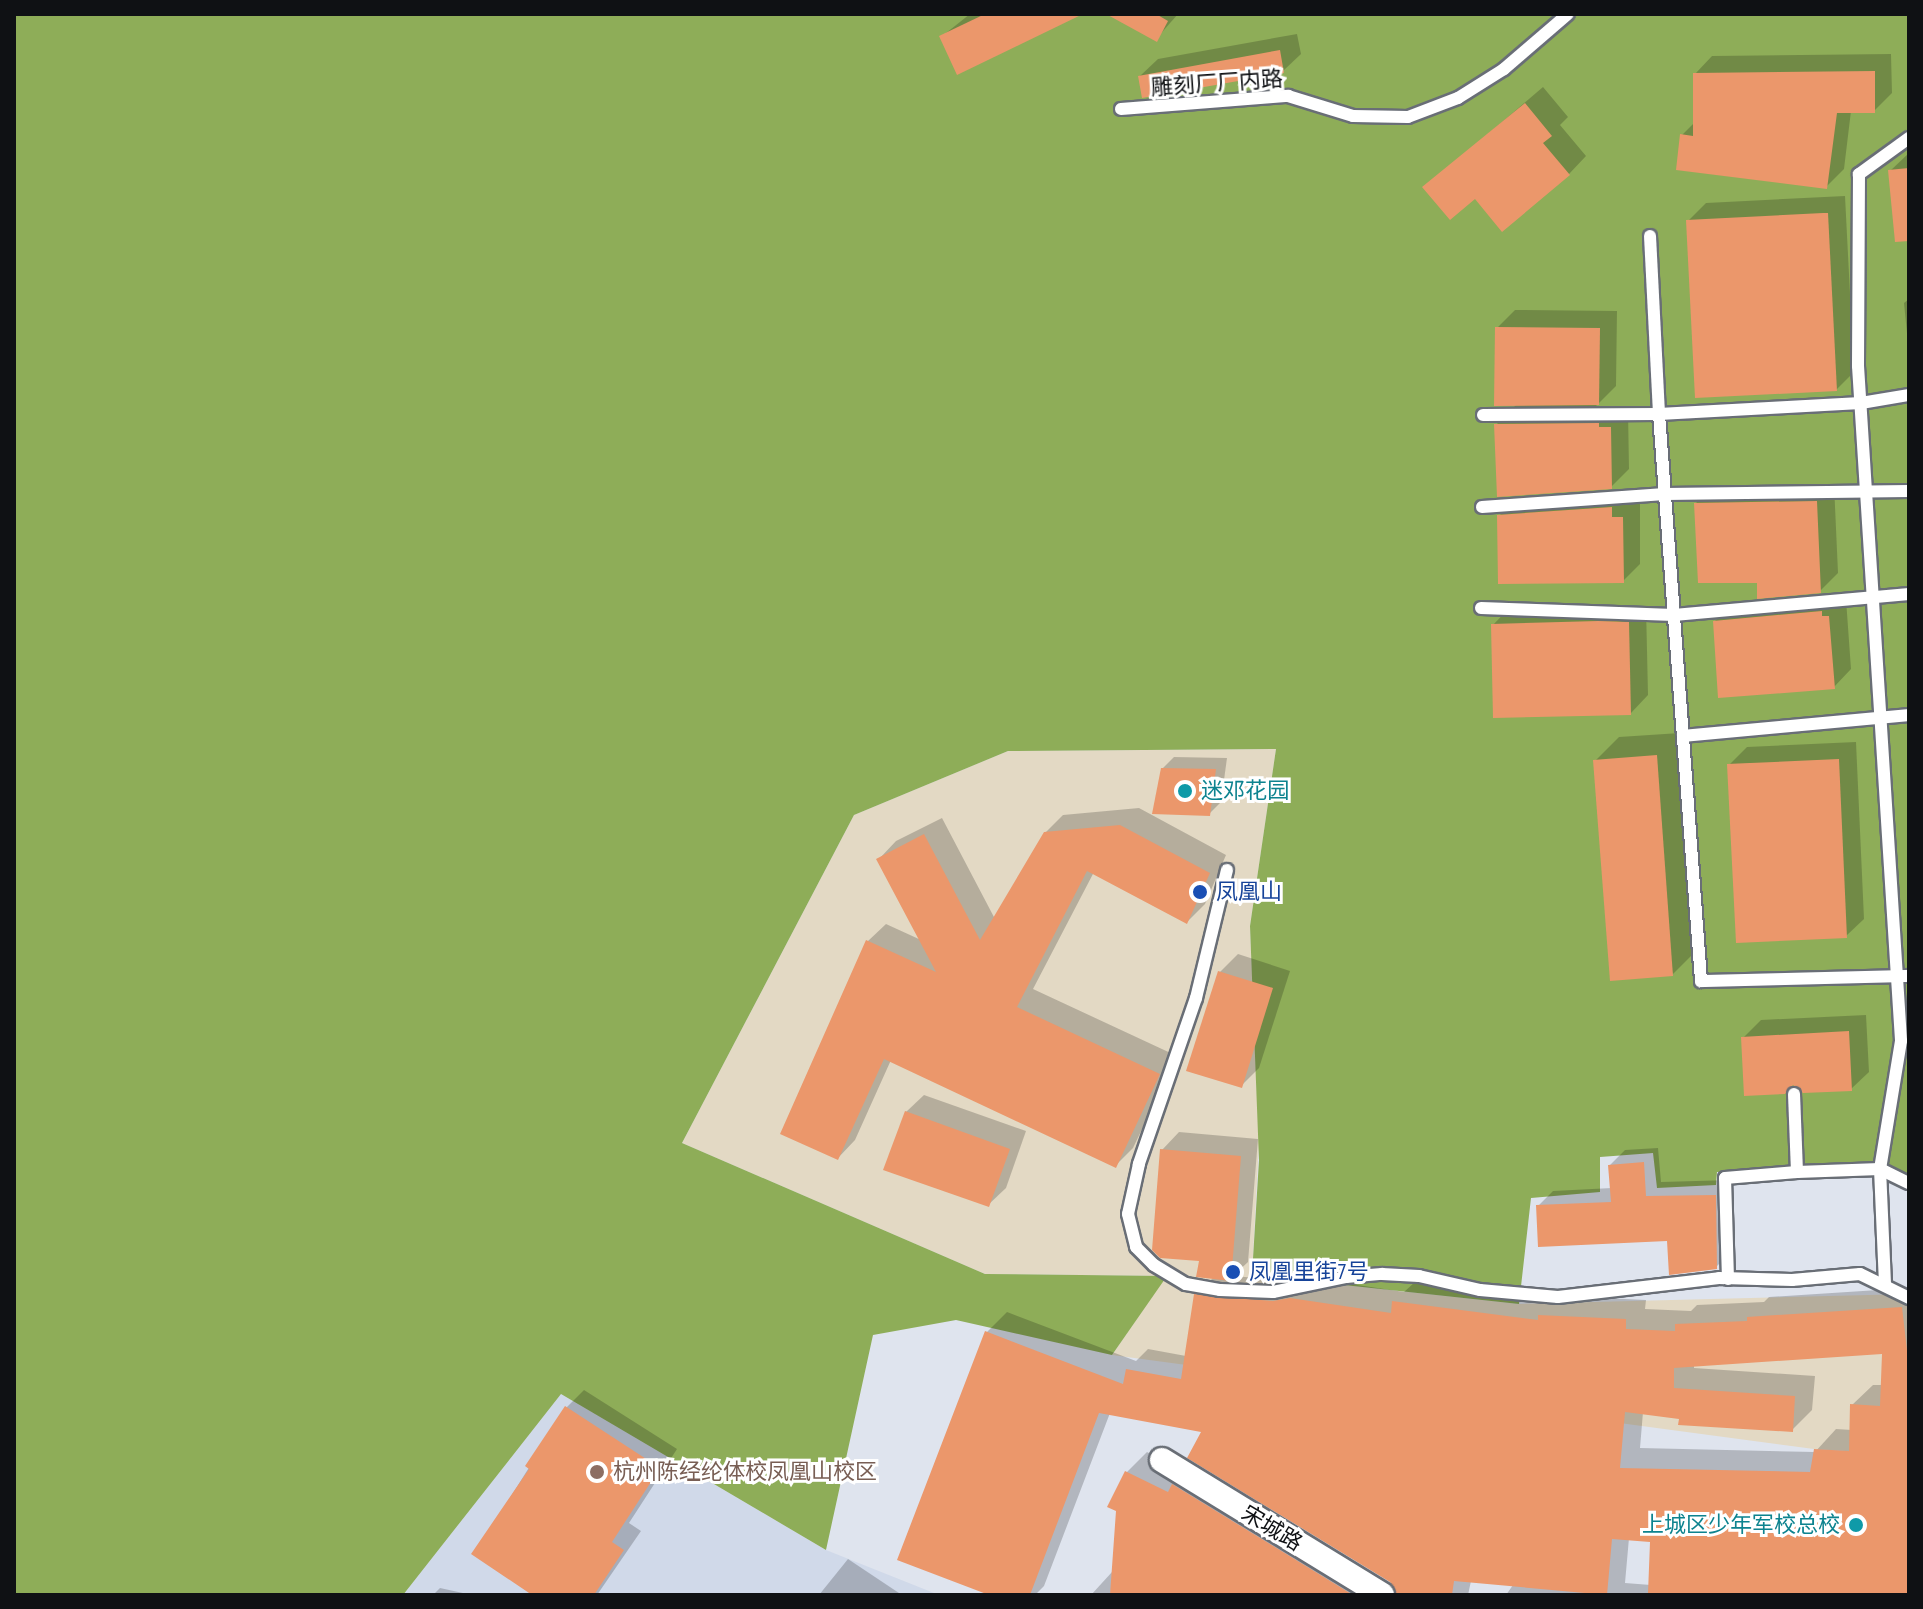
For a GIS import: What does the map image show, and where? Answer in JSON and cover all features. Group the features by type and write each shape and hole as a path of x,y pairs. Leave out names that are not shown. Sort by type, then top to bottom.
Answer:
{"street":[{"name":"宋城路","path":"1162,1460 1382,1595"}],"lane":[{"name":"雕刻厂厂内路","path":"1121,109 1288,96 1353,116 1408,117 1458,98 1504,69 1568,14"},
{"path":"1885,1285 1880,1169 1901,1041 1903,977 1880,718 1861,403 1859,174 1909,138"},
{"path":"1650,236 1659,414 1701,981 1903,977"},
{"path":"1483,415 1659,414 1861,403 1909,395"},
{"path":"1482,507 1665,494 1909,491"},
{"path":"1481,608 1674,615 1909,594"},
{"path":"1683,736 1909,715"},
{"path":"1227,870 1196,998 1139,1164 1128,1214 1136,1247 1154,1265 1186,1284 1220,1290 1273,1292 1346,1277 1382,1274 1419,1276 1480,1290 1558,1297 1728,1279 1792,1280 1860,1274 1909,1298"},
{"path":"1794,1094 1797,1172"},
{"path":"1728,1279 1725,1178 1880,1169 1909,1183"}],"shaded area":[{"path":"1276,749 1250,926 1259,1143 1252,1275 1519,1304 1909,1294 1909,1455 1814,1449 1112,1355 1166,1276 985,1274 682,1143 854,815 1008,751"},
{"name":"杭州陈经纶体校凤凰山校区","path":"561,1394 826,1550 939,1595 403,1595"}],"green space":[{"path":"14,14 1909,16 1909,1183 1880,1169 1717,1172 1716,1185 1657,1188 1653,1153 1600,1157 1600,1192 1531,1198 1519,1304 1252,1275 1259,1160 1250,926 1276,749 1008,751 854,815 682,1143 985,1274 1167,1276 1112,1355 956,1320 873,1335 826,1550 561,1394 403,1595 14,1595"}],"building":[{"path":"985,14 1083,14 957,75 939,36"},
{"path":"1106,14 1156,14 1168,21 1157,42"},
{"path":"1280,50 1284,73 1142,98 1138,76"},
{"path":"1875,71 1875,113 1837,113 1827,189 1676,170 1680,134 1693,136 1693,73"},
{"path":"1525,103 1552,136 1543,143 1570,175 1502,232 1475,199 1450,220 1422,187"},
{"path":"1909,168 1909,241 1895,242 1888,170"},
{"path":"1828,213 1837,391 1695,398 1686,220"},
{"path":"1495,327 1600,328 1599,405 1494,406"},
{"path":"1599,423 1599,427 1611,427 1612,489 1497,497 1494,424"},
{"path":"1817,501 1821,593 1757,599 1757,583 1698,583 1694,503"},
{"path":"1612,507 1612,517 1623,517 1624,583 1498,584 1497,515"},
{"path":"1822,611 1822,616 1829,616 1835,689 1718,698 1713,621"},
{"path":"1629,622 1631,715 1493,718 1491,624"},
{"path":"1657,755 1673,976 1610,981 1593,760"},
{"path":"1839,759 1847,938 1736,943 1727,764"},
{"name":"迷邓花园","path":"1161,768 1216,769 1210,816 1152,814"},
{"path":"1120,825 1210,873 1187,924 1087,871 1017,1007 1160,1074 1116,1168 884,1059 838,1160 780,1134 866,940 936,972 876,859 924,834 980,940 1044,832"},
{"path":"1218,971 1273,988 1242,1088 1186,1071"},
{"path":"1849,1031 1852,1091 1803,1093 1793,1085 1785,1094 1744,1096 1741,1037"},
{"path":"905,1111 1010,1149 989,1207 883,1170"},
{"path":"1160,1149 1241,1156 1231,1281 1196,1277 1199,1261 1160,1258 1152,1250"},
{"path":"1644,1162 1646,1196 1716,1195 1717,1269 1669,1275 1667,1241 1538,1247 1536,1205 1611,1202 1608,1165"},
{"path":"1194,1294 1273,1301 1290,1298 1391,1313 1392,1301 1538,1320 1538,1315 1626,1319 1626,1329 1675,1331 1675,1324 1902,1307 1909,1368 1909,1595 1648,1593 1650,1542 1612,1539 1607,1595 1454,1581 1452,1595 1397,1595 1390,1582 1187,1458 1201,1432 1099,1413 1030,1595 989,1595 897,1560 985,1331 1123,1384 1126,1369 1181,1379","holes":["1882,1354 1880,1406 1850,1404 1849,1451 1814,1449 1810,1472 1620,1468 1625,1412 1679,1419 1678,1425 1793,1432 1795,1396 1674,1388 1674,1368"]},
{"path":"565,1406 660,1468 612,1542 624,1550 594,1595 532,1595 471,1554 529,1469 525,1466"},
{"path":"1125,1471 1168,1492 1172,1484 1353,1595 1110,1595 1116,1511 1107,1507"}],"place":[{"name":"迷邓花园","path":"1185,791"},
{"name":"凤凰山","path":"1200,892"},
{"name":"凤凰里街7号","path":"1233,1272"},
{"name":"杭州陈经纶体校凤凰山校区","path":"597,1472"},
{"name":"上城区少年军校总校","path":"1856,1525"}]}
